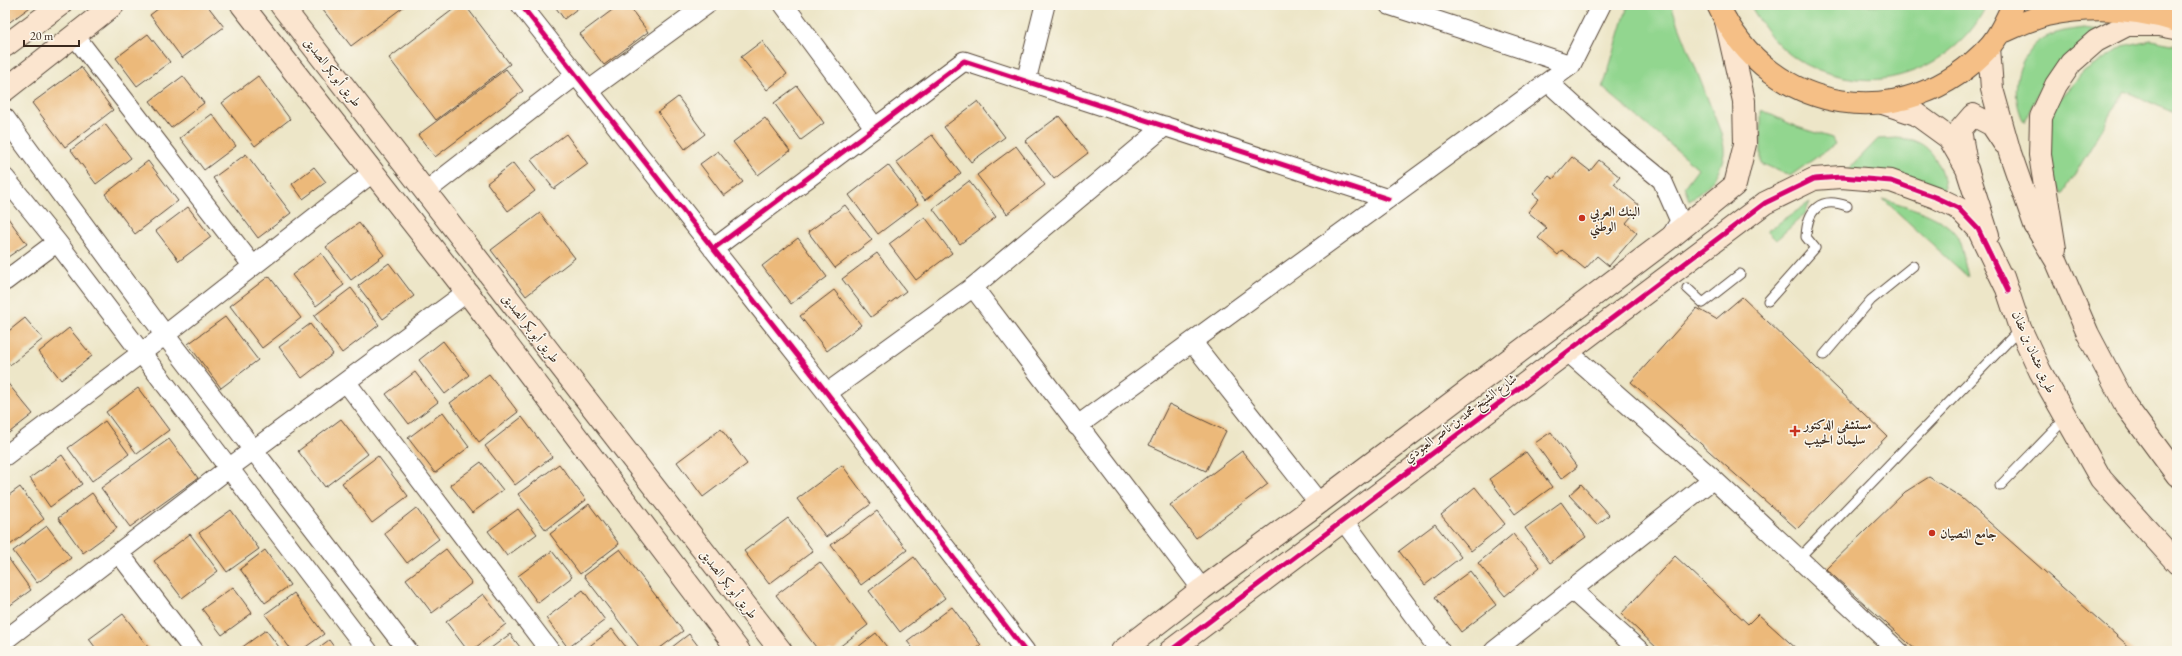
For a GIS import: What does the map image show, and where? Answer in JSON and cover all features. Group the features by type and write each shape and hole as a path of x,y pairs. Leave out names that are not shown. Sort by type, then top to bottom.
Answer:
{"highway":[{"path":"1722,13 1754,59 1792,86 1836,102 1883,103 1929,91 1959,74 1994,40 2013,5"},
{"path":"2112,5 2177,22"},
{"path":"1994,40 2044,16 2084,10 2134,11"}],"main road":[{"path":"5,46 60,5"},
{"path":"5,90 113,5"},
{"path":"242,5 466,292 739,651"},
{"name":"طريق أبو بكر الصديق","path":"281,5 781,651"},
{"name":"شارع الشيخ محمد بن ناصر العبودي","path":"1122,651 1202,589 1319,503 1670,238 1735,185 1745,144 1744,102 1722,13"},
{"path":"2057,262 2040,155 2041,116 2056,85 2071,63 2096,41 2127,26 2159,24 2177,28"},
{"path":"1994,40 1992,89 2010,153 2036,225 2057,262 2088,334 2126,406 2177,475"},
{"name":"طريق عثمان بن عفان","path":"1883,103 1916,114 1949,138 1968,169 2020,328 2066,418 2101,480 2177,563"},
{"path":"1968,169 1960,130 1973,115 1992,125 2010,153"},
{"name":"شارع الشيخ محمد بن ناصر العبودي","path":"1170,651 1765,203 1814,179 1841,177 1891,181 1935,197 1958,208 1978,229 2008,291"}],"street":[{"path":"521,5 827,394 1025,651"},
{"path":"588,91 706,5"},
{"path":"784,5 875,128"},
{"path":"1026,81 1045,5"},
{"path":"1389,5 1571,65"},
{"path":"1077,426 1571,65 1602,5"},
{"path":"74,35 253,266"},
{"path":"713,249 964,61 1388,199"},
{"path":"425,192 576,75"},
{"path":"1548,82 1596,126 1662,180 1680,221 1670,238"},
{"path":"5,118 165,335 408,651"},
{"path":"827,394 973,287 1165,126"},
{"path":"5,456 142,353 373,172"},
{"path":"5,178 57,242 368,651"},
{"path":"5,282 57,242"},
{"path":"973,287 1202,589"},
{"path":"5,640 229,468 466,292"},
{"path":"1192,342 1319,503"},
{"path":"1567,351 1713,479 1898,651"},
{"path":"346,382 550,651"},
{"path":"1494,651 1713,479"},
{"path":"1343,520 1440,651"},
{"path":"119,553 194,651"},
{"path":"1572,590 1640,651"}],"lane":[{"path":"1768,301 1815,248 1806,237 1806,224 1815,208 1826,203 1837,202 1847,206"},
{"path":"1824,354 1871,300 1913,266"},
{"path":"1687,288 1703,303 1740,274"},
{"path":"1799,558 2020,328"},
{"path":"2000,486 2066,418"}],"green space":[{"path":"1628,5 1671,5 1721,133 1724,152 1719,169 1707,187 1689,200 1684,187 1698,168 1603,88"},
{"path":"1750,5 1986,5 1979,19 1969,33 1944,55 1914,71 1898,76 1872,80 1840,76 1818,70 1800,61 1784,50 1771,36"},
{"path":"2083,28 2108,31 2064,62 2037,96 2024,122 2017,101 2016,90 2017,78 2025,58 2039,41 2049,35"},
{"path":"2151,40 2177,45 2177,102 2174,113 2125,91 2063,194 2051,180 2047,122 2058,100 2084,72 2123,46"},
{"path":"1761,110 1797,127 1832,138 1835,144 1790,176 1761,163"},
{"path":"1898,138 1915,141 1929,150 1940,169 1944,183 1944,190 1847,171 1878,139"},
{"path":"1883,199 1935,218 1953,231 1958,238 1963,252 1968,277"},
{"path":"1810,202 1805,214 1776,240 1767,231"}],"building":[{"path":"5,5 33,5 7,24 5,21"},
{"path":"163,5 207,5 224,27 182,58 150,15"},
{"path":"319,5 406,5 351,46"},
{"path":"459,5 465,5 510,64 436,120 389,58"},
{"path":"554,5 582,5 564,19"},
{"path":"619,5 628,5 648,32 604,65 580,34"},
{"path":"148,34 170,62 137,86 116,58"},
{"path":"762,41 787,74 767,90 741,57"},
{"path":"81,67 113,110 65,147 32,103"},
{"path":"506,69 523,91 435,157 418,135"},
{"path":"183,76 204,103 171,128 150,101"},
{"path":"258,76 290,119 255,146 222,103"},
{"path":"797,86 824,123 801,140 774,103"},
{"path":"678,97 705,134 685,149 658,112"},
{"path":"978,101 1005,137 971,162 944,127"},
{"path":"212,114 236,146 204,170 180,138"},
{"path":"1059,116 1088,153 1054,179 1025,141"},
{"path":"765,118 790,151 758,175 733,142"},
{"path":"105,124 131,158 96,184 71,150"},
{"path":"566,134 588,164 554,189 531,160"},
{"path":"932,135 961,173 925,200 896,162"},
{"path":"1016,146 1045,185 1007,214 977,175"},
{"path":"718,151 743,182 724,196 700,164"},
{"path":"246,154 291,213 258,238 213,178"},
{"name":"البنك العربي الوطني","path":"1572,157 1590,171 1599,160 1620,177 1614,184 1640,206 1626,223 1637,233 1609,266 1597,256 1585,269 1562,250 1558,255 1538,238 1547,228 1528,212 1539,199 1533,194 1549,176 1553,179"},
{"path":"148,161 178,201 135,234 105,194"},
{"path":"513,163 535,191 508,211 487,183"},
{"path":"888,165 918,204 878,234 849,195"},
{"path":"314,167 326,182 303,199 292,184"},
{"path":"969,181 996,217 960,244 933,209"},
{"path":"845,205 872,240 835,268 808,232"},
{"path":"188,207 211,237 179,261 156,231"},
{"path":"540,213 575,258 526,296 491,250"},
{"path":"5,214 27,244 5,259"},
{"path":"925,217 952,253 916,280 889,244"},
{"path":"359,223 384,255 351,280 326,247"},
{"path":"798,238 827,277 791,304 762,266"},
{"path":"321,253 344,285 316,306 292,275"},
{"path":"877,253 906,291 871,317 842,279"},
{"path":"389,263 414,296 383,319 358,286"},
{"path":"269,276 301,318 262,348 230,306"},
{"path":"351,288 379,325 342,353 314,316"},
{"path":"834,290 861,325 827,351 800,316"},
{"name":"مستشفى الدكتور سليمان الحبيب","path":"1742,297 1887,436 1797,529 1631,382 1697,308 1716,319"},
{"path":"225,317 258,360 221,388 188,344"},
{"path":"25,318 43,339 10,365 5,359 5,334"},
{"path":"310,324 333,354 302,378 279,347"},
{"path":"69,328 92,356 61,380 39,352"},
{"path":"443,341 469,375 445,394 419,360"},
{"path":"415,372 438,402 409,424 386,394"},
{"path":"489,374 518,412 479,442 450,403"},
{"path":"5,380 33,414 5,436"},
{"path":"138,388 169,430 137,454 106,412"},
{"path":"1169,404 1226,431 1206,471 1149,445"},
{"path":"443,412 469,447 435,473 408,438"},
{"path":"522,417 552,457 515,485 485,446"},
{"path":"341,419 368,454 325,487 298,451"},
{"path":"105,421 129,454 92,481 68,448"},
{"path":"721,429 747,464 703,497 677,462"},
{"path":"1551,432 1577,467 1561,479 1535,443"},
{"path":"169,439 198,478 130,527 101,488"},
{"path":"1242,451 1268,484 1196,538 1170,505"},
{"path":"1526,452 1552,487 1515,514 1489,479"},
{"path":"62,455 82,484 50,507 30,478"},
{"path":"378,456 408,496 372,523 342,483"},
{"path":"481,462 503,490 472,513 450,485"},
{"path":"559,464 586,500 546,530 518,494"},
{"path":"842,465 871,504 826,537 797,499"},
{"name":"جامع النصيان","path":"1929,477 1962,498 2134,651 1917,651 1826,569 1905,492"},
{"path":"1581,484 1609,515 1597,525 1569,495"},
{"path":"20,487 44,519 10,545 5,538 5,498"},
{"path":"1475,487 1505,524 1471,551 1441,515"},
{"path":"92,493 117,528 83,553 58,518"},
{"path":"1561,502 1586,537 1550,563 1525,528"},
{"path":"589,504 619,544 580,574 550,534"},
{"path":"416,508 439,539 407,563 384,533"},
{"path":"518,509 537,534 507,556 488,531"},
{"path":"231,510 259,549 227,572 199,533"},
{"path":"877,511 907,550 861,585 831,545"},
{"path":"788,518 813,551 769,584 744,551"},
{"path":"1435,524 1461,557 1425,585 1399,551"},
{"path":"47,526 71,558 37,583 13,551"},
{"path":"190,534 218,571 182,598 154,561"},
{"path":"1513,534 1540,567 1505,596 1478,563"},
{"path":"446,549 472,583 432,613 406,579"},
{"path":"620,549 683,631 656,651 642,651 584,576"},
{"path":"265,550 290,585 265,603 240,569"},
{"path":"552,551 572,577 538,603 518,576"},
{"path":"1675,556 1748,624 1758,614 1799,651 1660,651 1621,614"},
{"path":"914,557 945,598 900,632 869,591"},
{"path":"8,558 31,590 5,609 5,560"},
{"path":"820,562 868,625 834,651 819,651 776,595"},
{"path":"1470,571 1496,605 1461,632 1435,597"},
{"path":"233,587 252,613 222,635 202,609"},
{"path":"583,590 605,620 568,648 546,618"},
{"path":"294,593 324,634 300,651 292,651 265,614"},
{"path":"483,594 506,624 471,651 468,651 446,622"},
{"path":"952,607 981,645 974,651 915,651 907,641"},
{"path":"123,614 151,651 98,651 89,639"},
{"path":"612,629 629,651 583,651"},
{"path":"266,630 282,651 237,651"},
{"path":"876,633 890,651 853,651"},
{"path":"510,634 523,651 487,651"},
{"path":"689,634 702,651 667,651"},
{"path":"329,640 337,651 314,651"}],"cycle path":[{"path":"521,5 827,393 1025,651"},
{"path":"713,249 964,61 1388,199"},
{"path":"1170,651 1765,203 1814,179 1841,177 1891,181 1935,197 1958,208 1978,229 2008,291"}],"place":[{"name":"البنك العربي الوطني","path":"1582,218"},
{"name":"مستشفى الدكتور سليمان الحبيب","path":"1795,431"},
{"name":"جامع النصيان","path":"1932,533"}]}
